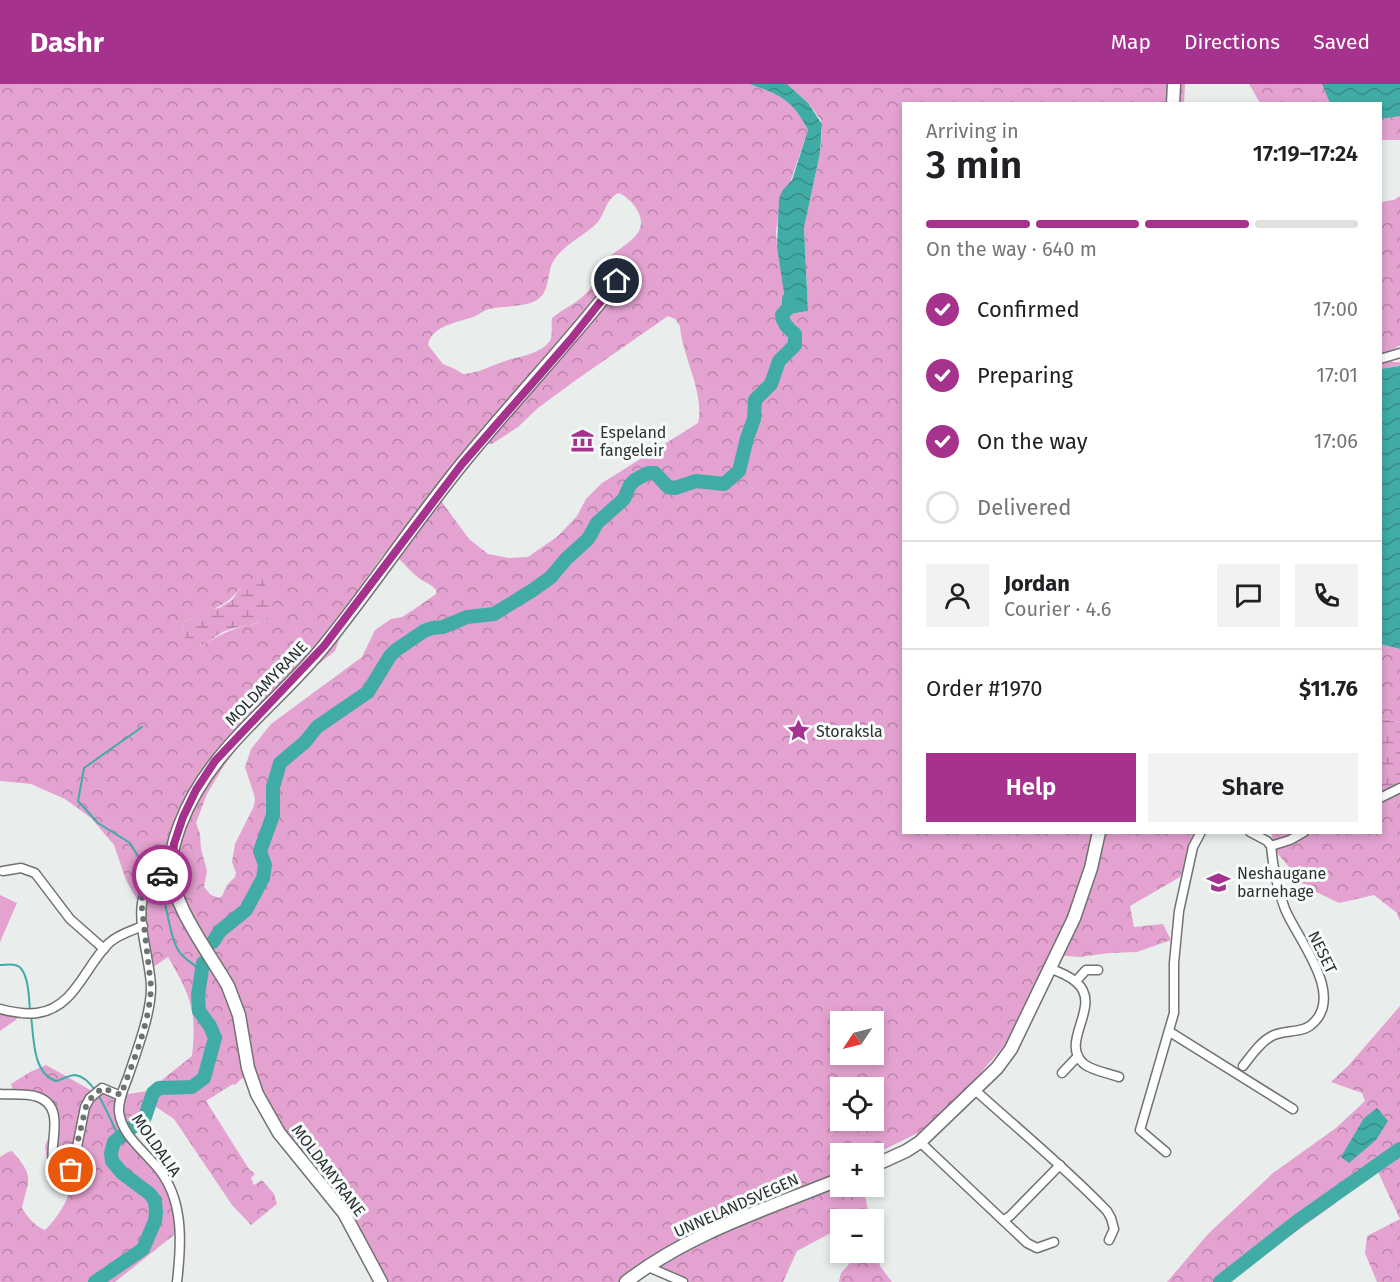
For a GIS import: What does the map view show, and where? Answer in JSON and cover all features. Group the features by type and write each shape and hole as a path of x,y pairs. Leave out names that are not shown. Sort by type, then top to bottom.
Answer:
{"street":[{"path":"1173,102 1174,84"},
{"name":"MOLDAMYRANE","path":"381,1282 344,1213 279,1133 257,1094 248,1068 239,1015 234,1000 181,904 171,872 174,844 183,817 196,790 215,761 324,646 462,464 571,339 617,281"},
{"path":"1382,358 1400,353"},
{"path":"1382,797 1400,788"},
{"path":"884,1161 920,1142 997,1068 1011,1048 1051,969 1084,892 1098,834"},
{"path":"1166,1152 1140,1130 1174,1013 1174,963 1179,911 1193,847 1200,834"},
{"path":"1254,834 1268,841 1270,846 1300,834"},
{"name":"NESET","path":"1243,1066 1272,1036 1310,1027 1321,1011 1325,996 1316,969 1286,911 1277,888 1270,846"},
{"path":"3,871 21,868 35,873 70,919 104,948"},
{"name":"MOLDALIA","path":"171,872 155,878 145,890 141,900 149,964 150,995 139,1043 121,1095 119,1111 123,1126 130,1137 163,1175 172,1193 180,1232 177,1282"},
{"path":"0,1009 29,1014 48,1011 63,1002 104,948 117,937 143,926"},
{"path":"1051,969 1076,981 1084,993 1086,1003 1076,1041 1078,1056 1088,1067 1119,1077"},
{"path":"1076,981 1086,970 1098,970"},
{"path":"1170,1032 1293,1109"},
{"path":"1062,1073 1078,1056"},
{"path":"0,1094 37,1097 52,1109 55,1128 52,1163 63,1175 73,1167 85,1107 96,1092 102,1088 121,1095"},
{"path":"975,1090 1094,1197 1111,1218 1114,1229 1109,1240"},
{"path":"920,1142 960,1182 1004,1220 1019,1237 1032,1246 1043,1247 1054,1242"},
{"path":"1004,1220 1060,1165"},
{"name":"UNNELANDSVEGEN","path":"626,1282 646,1266 701,1236 830,1183"},
{"path":"646,1266 683,1282"}],"green space":[{"path":"0,84 749,84 777,95 791,105 808,130 779,215 776,231 785,291 785,307 781,311 784,315 808,311 804,228 820,153 822,130 821,120 808,103 787,84 1185,84 1184,102 902,102 902,834 1200,834 1180,877 1130,906 1134,927 1163,924 1171,940 1137,952 1080,957 1052,955 1009,1040 965,1091 926,1129 884,1150 884,1143 830,1143 830,1197 865,1197 868,1209 830,1209 830,1233 797,1251 783,1282 683,1282 653,1266 623,1282 388,1282 340,1194 280,1126 267,1107 254,1074 241,1079 235,1085 233,1084 206,1101 249,1169 255,1174 251,1178 254,1185 262,1180 274,1194 277,1204 251,1225 232,1205 174,1119 156,1107 141,1129 133,1135 175,1196 179,1231 115,1282 0,1282 0,1157 12,1151 25,1167 28,1184 22,1208 38,1227 45,1230 62,1209 72,1184 68,1178 53,1170 47,1161 45,1146 53,1126 45,1098 19,1094 13,1090 11,1084 46,1065 94,1092 99,1088 120,1095 148,1091 192,1056 194,1027 187,994 168,957 149,970 139,903 126,880 114,845 91,818 65,799 31,784 0,781","holes":["619,193 631,201 640,217 639,232 605,261 592,286 585,294 552,318 551,339 546,345 530,354 469,373 463,374 443,364 428,345 434,333 489,309 525,304 540,298 547,286 551,266 555,259 566,247 598,222 615,195","668,316 675,319 680,326 696,387 698,423 602,483 586,499 577,516 558,536 528,557 509,558 488,554 469,539 439,498 480,444 492,444 518,427 538,408","390,551 416,576 434,588 436,594 402,617 391,619 375,630 362,657 271,724 251,749 245,767 255,798 254,806 235,844 232,862 235,877 227,885 222,896 219,898 211,895 204,887 207,871 196,823 207,794 236,750 254,713 263,701 284,684 305,675 335,651 340,637 338,622 341,615 383,555","241,587 259,623 229,631 201,646 182,633 184,622 222,605"]},
{"path":"1249,84 1400,84 1400,140 1382,140 1382,102 1259,102"},
{"path":"1400,196 1400,345 1387,353 1387,360 1400,362 1400,366 1382,369 1382,202 1394,200"},
{"path":"254,578 262,579 270,594 274,612 257,623 225,631 199,646 190,646 182,633 184,622 207,610 219,608 232,600 241,587"},
{"path":"1382,644 1400,649 1400,722 1382,720"},
{"path":"1382,720 1400,722 1400,784 1382,791"},
{"path":"1400,784 1400,921 1397,913 1374,895 1339,903 1306,887 1273,848 1272,834 1382,834 1382,791"},
{"path":"0,895 17,903 0,942"},
{"path":"1400,1006 1400,1146 1366,1166 1331,1193 1336,1203 1229,1282 1167,1282 1208,1234 1273,1173 1336,1128 1365,1101 1362,1093 1331,1082 1349,1065"},
{"path":"3,1013 17,1015 17,1019 0,1031 0,1015"},
{"path":"1400,1154 1400,1219 1377,1170"},
{"path":"1400,1219 1400,1282 1377,1282 1365,1253 1367,1236"},
{"path":"850,1263 879,1263 892,1282 839,1282 841,1273"}],"water":[{"path":"749,84 787,84 808,103 822,124 820,153 804,228 808,311 780,314 785,307 785,299 777,247 779,199 782,191 792,180 808,130 791,105 769,91"},
{"path":"1322,84 1400,84 1400,116 1382,119 1382,102 1330,102"},
{"path":"1400,366 1400,649 1382,644 1382,369"},
{"path":"1377,1108 1388,1121 1376,1140 1349,1163 1341,1157 1364,1118"}],"waterway":[{"path":"213,942 220,931 246,910 263,878 265,865 260,851 273,815 273,787 280,763 305,742 317,727 368,692 396,650 432,628 443,627 467,617 494,614 533,590 551,577 566,559 588,539 597,523 624,499 630,485 648,473 655,473 668,487 675,488 696,481 724,484 739,471 754,419 755,400 771,384 779,361 795,345 795,334 786,326 782,315 789,307 789,299"},
{"path":"142,727 84,768 78,801 98,823 130,843 151,878"},
{"path":"155,883 165,904 176,946 182,955 202,973"},
{"path":"95,1282 143,1249 155,1221 155,1201 150,1194 122,1173 112,1161 111,1153 114,1142 145,1117 153,1093 159,1088 192,1087 204,1078 215,1038 210,1026 199,1011 198,995 203,963"},
{"path":"0,965 15,965 23,971 30,1011"},
{"path":"31,1016 34,1044 42,1070 56,1081 75,1075 89,1083 102,1101 119,1137"},
{"path":"1220,1282 1299,1220 1400,1149"}],"way so far":[{"path":"71,1170 87,1102 102,1088 121,1095 139,1043 151,986 141,900 149,883 162,875"}],"place":[{"name":"Espeland fangeleir","path":"582,441"},
{"name":"Storaksla","path":"798,731"},
{"name":"Neshaugane barnehage","path":"1219,882"}],"route":[{"path":"162,875 171,872 174,844 183,817 196,790 215,761 324,646 462,464 571,339 617,281"}]}
